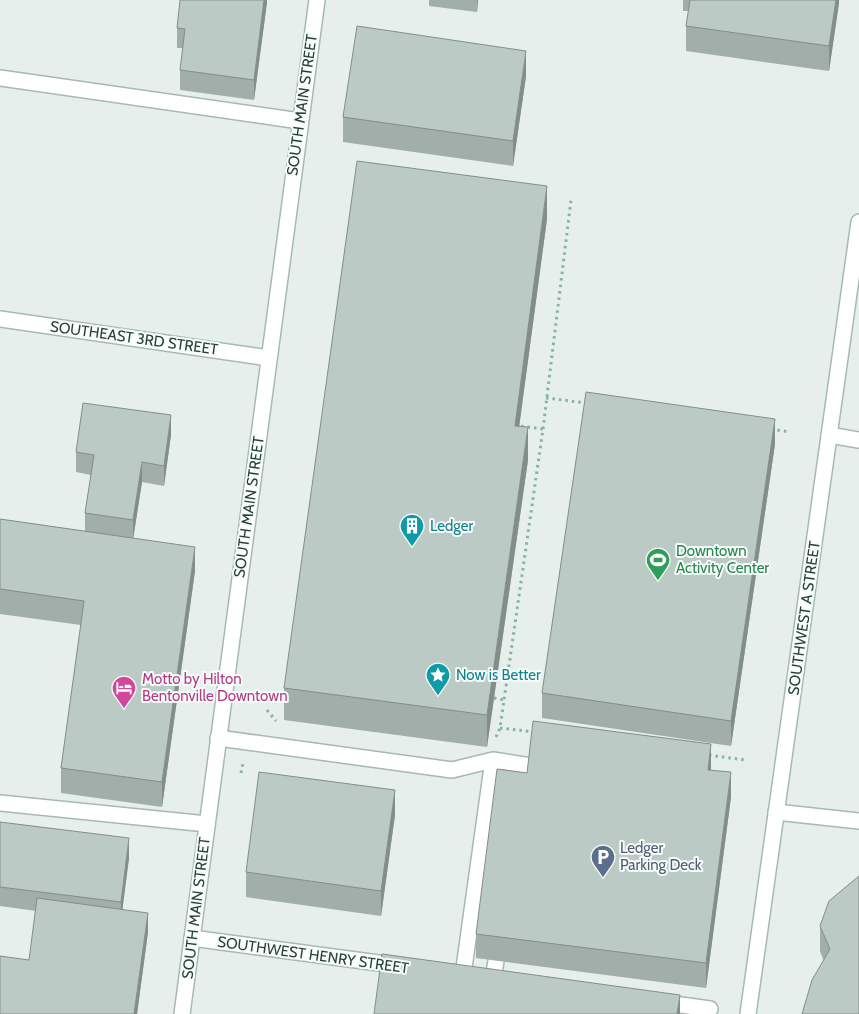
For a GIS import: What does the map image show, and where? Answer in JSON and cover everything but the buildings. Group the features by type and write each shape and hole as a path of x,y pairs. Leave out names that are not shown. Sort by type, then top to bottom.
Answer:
{"street":[{"name":"SOUTH MAIN STREET","path":"182,1014 317,0"},
{"path":"0,78 300,121"},
{"name":"SOUTHWEST A STREET","path":"748,1014 859,222"},
{"name":"SOUTHEAST 3RD STREET","path":"0,319 269,358"},
{"path":"829,435 859,440"},
{"path":"218,738 452,770 493,760 531,766"},
{"path":"464,975 493,760"},
{"path":"0,803 207,824"},
{"path":"776,812 859,821"},
{"name":"SOUTHWEST HENRY STREET","path":"192,938 416,968"},
{"path":"493,979 496,961"},
{"path":"445,972 513,982"},
{"path":"641,1000 710,1009"}],"path":[{"path":"540,733 500,728 542,429 571,200"},
{"path":"546,398 595,404"},
{"path":"520,426 542,429"},
{"path":"525,435 526,427"},
{"path":"761,428 790,432"},
{"path":"494,698 504,700"},
{"path":"706,755 745,760"}],"place":[{"name":"Ledger","path":"412,547"},
{"name":"Downtown Activity Center","path":"658,581"},
{"name":"Now is Better","path":"438,696"},
{"name":"Motto by Hilton Bentonville Downtown","path":"124,709"},
{"name":"Ledger Parking Deck","path":"603,878"}]}
